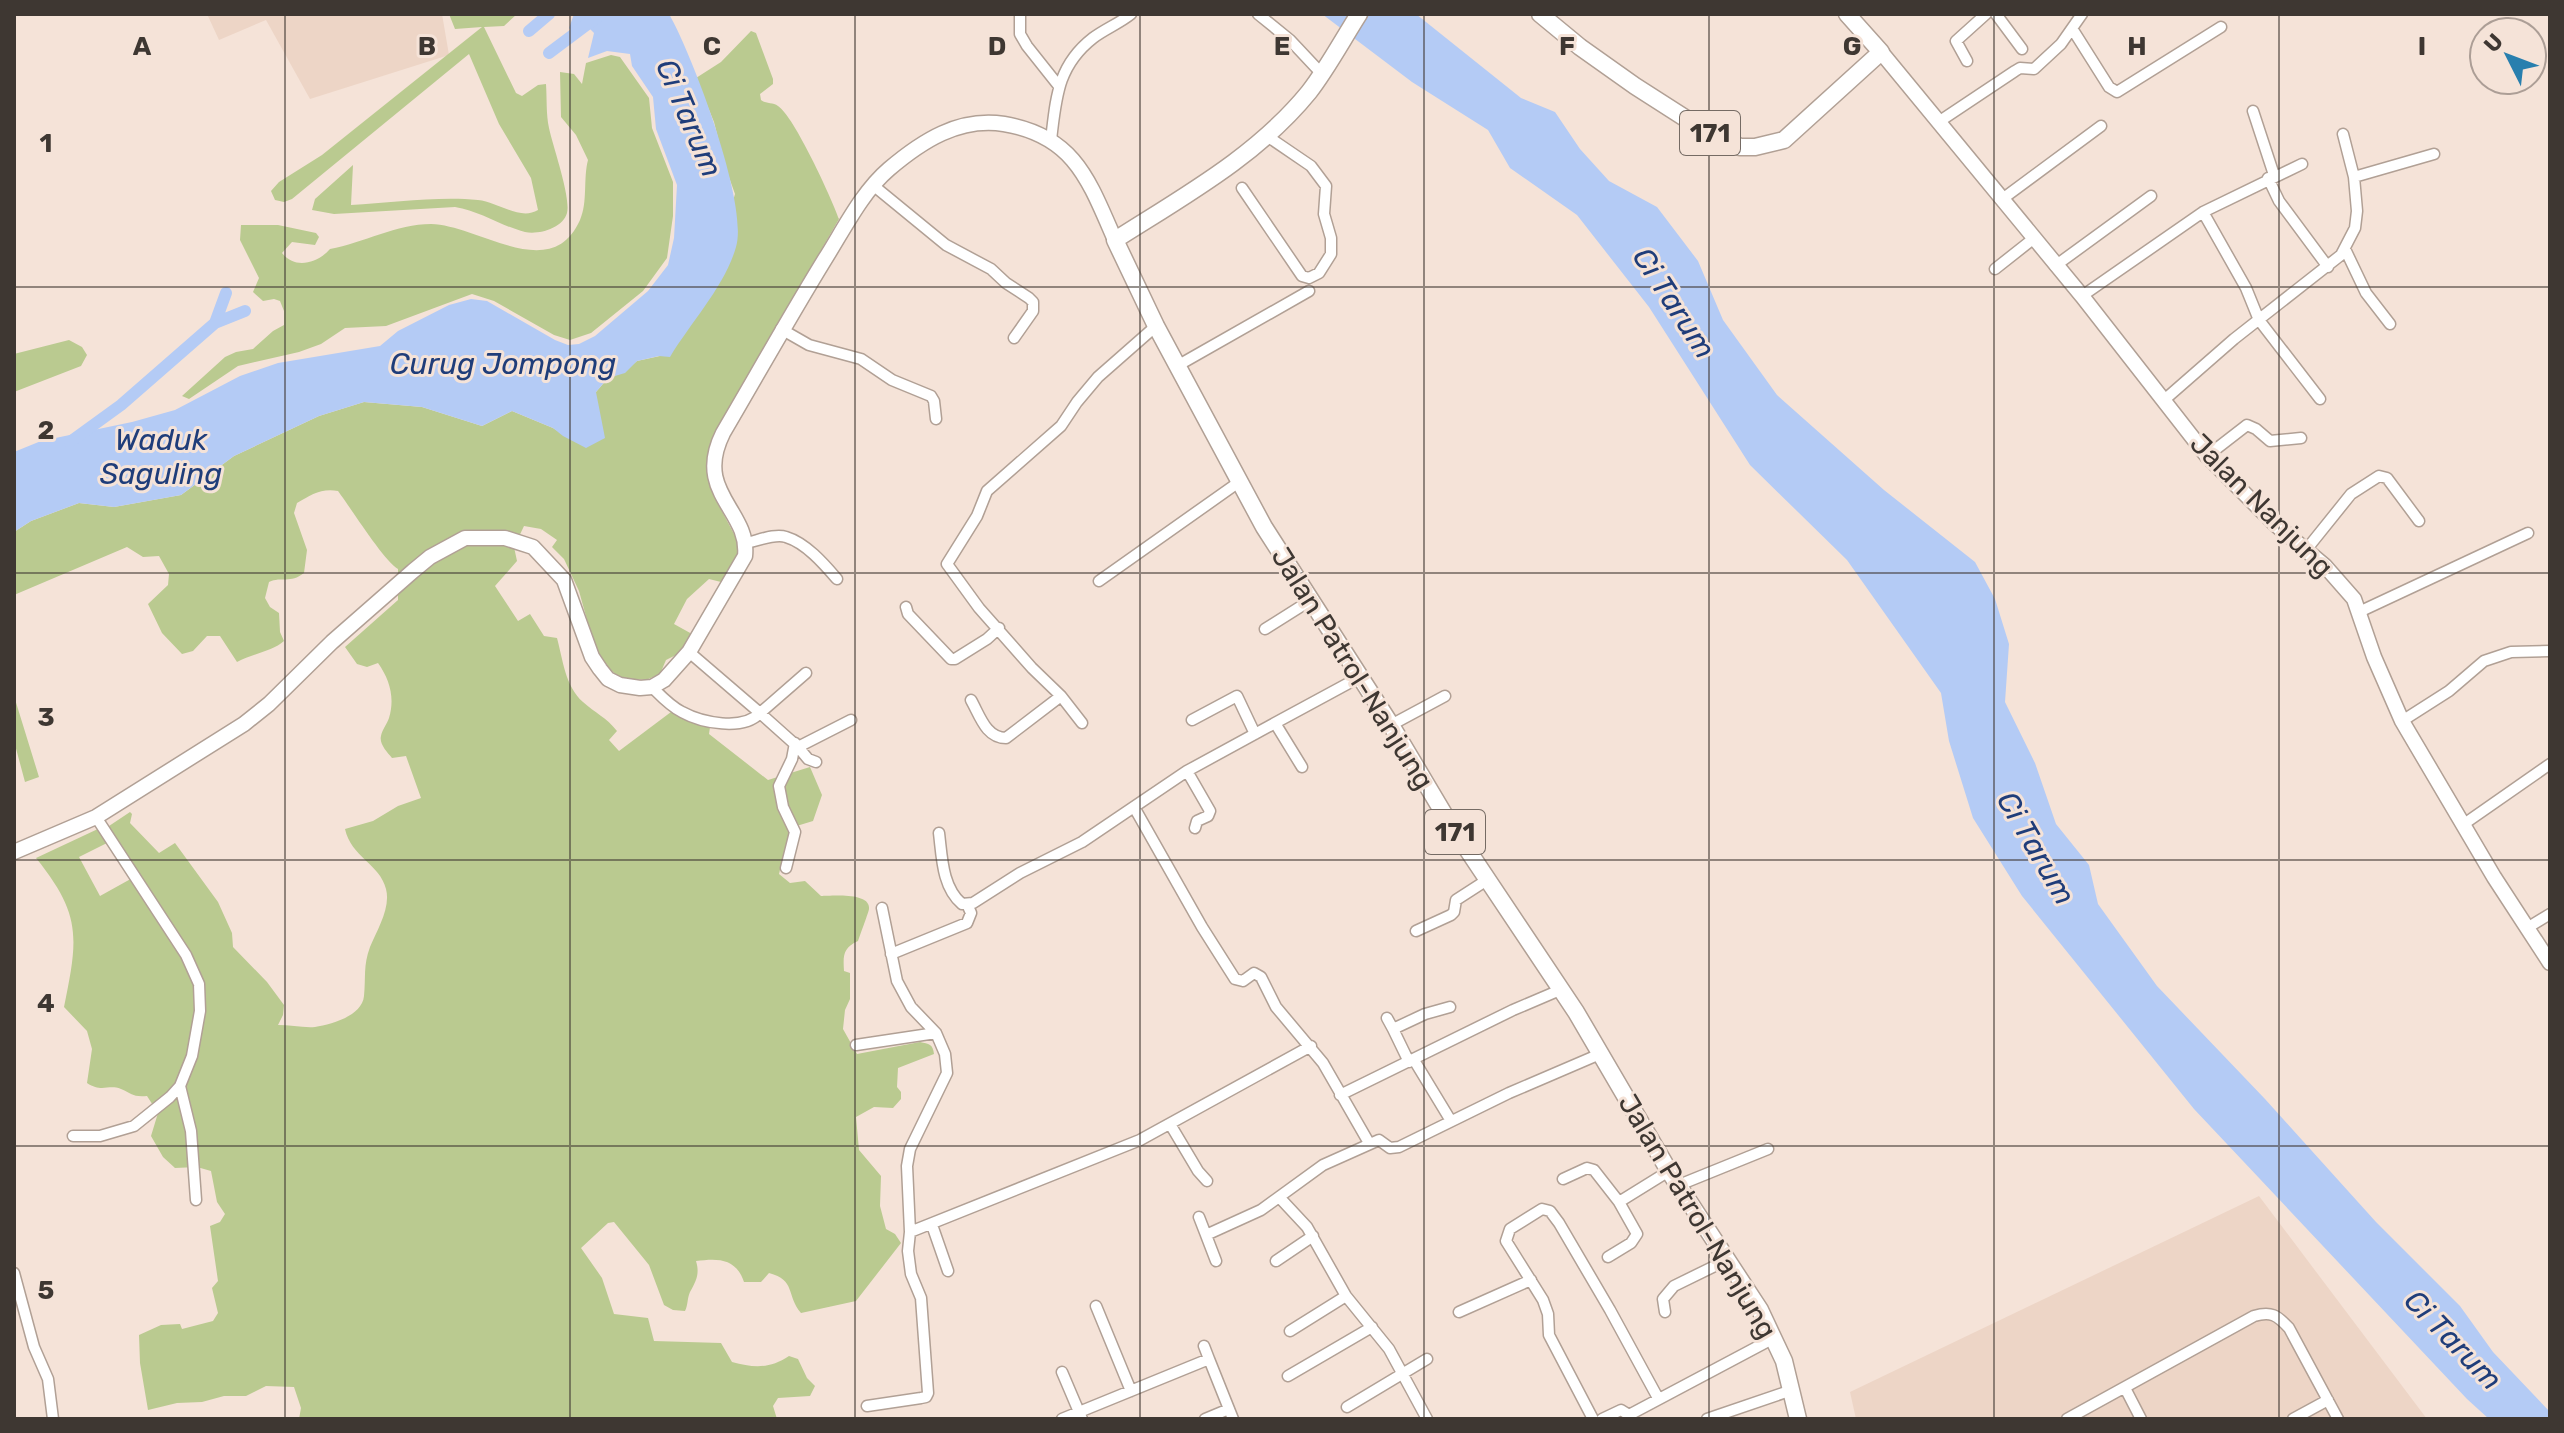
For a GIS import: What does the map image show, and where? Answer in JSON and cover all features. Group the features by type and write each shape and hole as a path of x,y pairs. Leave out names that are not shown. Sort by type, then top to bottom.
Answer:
{"main road":[{"path":"1115,240 1228,167 1267,136 1312,89 1359,14"},
{"name":"171","path":"1540,14 1635,86 1699,127 1740,147 1784,140 1881,52"},
{"name":"Jalan Nanjung","path":"1847,14 1881,52"},
{"name":"Jalan Patrol-Nanjung","path":"1115,240 1156,326 1264,527 1760,1310 1774,1338 1792,1390 1798,1419"}],"street":[{"path":"1020,14 1020,34 1058,85"},
{"path":"1051,140 1058,85 1077,54 1091,39 1131,14"},
{"path":"1258,14 1324,68"},
{"path":"1967,61 1956,41 1986,14"},
{"path":"1996,14 2022,49"},
{"path":"1940,121 2020,68 2034,69 2061,44 2082,14"},
{"path":"2073,30 2109,87 2117,92 2221,27"},
{"name":"Jalan Nanjung","path":"1881,52 2082,296 2207,456 2354,599 2374,657 2425,764 2550,963"},
{"path":"2253,111 2279,201 2328,267"},
{"path":"14,852 96,817 244,724 413,571 430,557 465,538 505,538 533,547 564,580 592,657 608,679 620,685 652,687 664,680 689,652 739,569 746,543 715,477 715,449 781,329 857,208 887,170 930,140 958,125 991,122 1013,126 1051,140 1079,165 1115,240"},
{"path":"2001,200 2101,126"},
{"path":"2163,401 2328,267 2345,249 2356,220 2354,177 2343,134"},
{"path":"1242,188 1302,276 1309,278 1319,273 1331,254 1332,246 1324,214 1326,186 1311,166 1267,136"},
{"path":"2354,177 2434,154"},
{"path":"2082,296 2203,212 2302,164"},
{"path":"874,186 946,245 991,269 1033,302 1033,311 1014,338"},
{"path":"2055,266 2151,196"},
{"path":"2203,212 2246,288 2259,320 2320,399"},
{"path":"1995,269 2033,239"},
{"path":"2345,249 2366,293 2390,324"},
{"path":"1177,366 1309,291"},
{"path":"1082,723 961,586 948,562 977,516 987,491 1061,426 1098,377 1156,326"},
{"path":"781,329 809,345 861,359 892,380 931,396 936,419"},
{"path":"2207,456 2247,425 2270,441 2301,438"},
{"path":"2306,550 2351,494 2379,476 2387,478 2419,521"},
{"path":"1099,581 1239,482"},
{"path":"2359,612 2528,533"},
{"path":"746,543 776,536 786,537 818,558 837,579"},
{"path":"1265,629 1311,600"},
{"path":"906,607 908,614 951,659 976,646 999,628"},
{"path":"2402,721 2449,691 2484,661 2511,652 2550,651"},
{"path":"689,652 808,759 816,762"},
{"path":"652,687 682,713 705,720 742,724 750,722 806,673"},
{"path":"967,904 1082,842 1187,771 1360,677"},
{"path":"971,700 990,734 1006,738 1061,696"},
{"path":"1192,720 1237,696 1255,734"},
{"path":"1391,725 1445,696"},
{"path":"786,868 795,832 783,807 779,786 796,745 851,720"},
{"path":"1275,723 1302,767"},
{"path":"2464,824 2550,764"},
{"path":"1187,771 1210,811 1208,816 1197,821 1195,828"},
{"path":"1134,807 1235,979 1243,981 1258,973 1276,1007 1323,1063 1369,1143"},
{"path":"73,1136 100,1136 134,1126 180,1086 192,1056 200,1011 199,984 186,955 96,817"},
{"path":"891,954 967,923 971,913 967,904 957,900 944,873 939,833"},
{"path":"1416,931 1451,915 1456,900 1487,880"},
{"path":"867,1406 926,1397 928,1393 921,1298 911,1274 908,1251 907,1166 910,1149 947,1073 945,1054 936,1033 922,1021 897,981 882,908"},
{"path":"2527,928 2550,914"},
{"path":"1340,1095 1560,990"},
{"path":"1393,1029 1425,1014 1450,1007"},
{"path":"1387,1018 1451,1121"},
{"path":"856,1045 936,1033"},
{"path":"910,1232 1140,1140 1311,1046"},
{"path":"1206,1235 1261,1210 1323,1165 1369,1143 1379,1140 1394,1149 1509,1093 1600,1054"},
{"path":"180,1086 191,1131 196,1200"},
{"path":"1170,1124 1207,1181"},
{"path":"1619,1202 1674,1178 1768,1149"},
{"path":"1563,1179 1587,1168 1594,1170 1637,1231 1631,1243 1608,1257"},
{"path":"1279,1197 1313,1236 1346,1296 1389,1349 1427,1419"},
{"path":"1593,1419 1549,1335 1548,1314 1506,1236 1510,1229 1546,1209 1559,1223 1658,1398"},
{"path":"1199,1217 1216,1261"},
{"path":"932,1225 948,1271"},
{"path":"1276,1261 1313,1236"},
{"path":"1665,1312 1663,1299 1674,1286 1727,1260"},
{"path":"14,1273 34,1347 48,1379 53,1419"},
{"path":"1459,1312 1531,1280"},
{"path":"1290,1331 1346,1296"},
{"path":"1096,1306 1131,1391"},
{"path":"2067,1419 2254,1316 2265,1313 2278,1316 2289,1328 2338,1419"},
{"path":"1288,1376 1372,1327"},
{"path":"1602,1419 1621,1410 1629,1415 1774,1338"},
{"path":"1204,1346 1231,1414 1205,1419"},
{"path":"1062,1419 1081,1416 1131,1391 1209,1359"},
{"path":"1347,1407 1427,1359"},
{"path":"1062,1372 1081,1416"},
{"path":"2125,1388 2141,1419"},
{"path":"1707,1419 1792,1390"},
{"path":"2293,1419 2328,1400"}],"shaded area":[{"path":"207,14 442,14 449,55 310,99 266,20 219,40"},
{"path":"2259,1196 2427,1419 1856,1419 1850,1392"}],"green space":[{"path":"449,14 517,14 504,26 484,27 516,93 522,96 538,85 546,84 548,123 568,206 561,223 531,233 455,207 334,214 312,210 315,199 353,165 351,205 463,199 486,201 524,213 538,210 531,178 499,124 469,54 292,199 284,202 275,200 271,191 279,182 322,155 482,27 455,29"},
{"path":"751,31 756,33 773,79 773,84 760,94 761,100 778,106 793,125 839,219 714,436 709,468 716,500 742,549 737,567 721,582 709,579 687,599 674,624 692,634 680,653 666,660 660,674 646,680 619,678 597,656 579,591 564,559 552,547 557,540 541,529 524,526 514,547 517,561 495,586 518,621 530,614 544,636 557,638 572,688 583,702 617,731 609,740 619,751 671,712 710,727 709,734 768,780 810,767 822,795 813,821 790,828 779,874 790,883 805,881 821,896 857,897 868,904 869,911 858,941 849,946 844,956 844,971 850,973 850,999 843,1029 857,1054 920,1042 933,1048 934,1054 898,1068 897,1087 901,1099 893,1108 874,1107 856,1117 859,1150 881,1176 880,1206 886,1229 895,1234 901,1243 856,1301 801,1313 787,1284 778,1276 769,1273 761,1282 744,1282 731,1264 712,1260 696,1261 697,1277 685,1311 673,1310 664,1305 649,1265 614,1222 608,1223 581,1248 602,1278 614,1314 648,1318 654,1341 721,1343 732,1362 747,1365 768,1365 789,1356 798,1359 807,1378 815,1386 810,1396 778,1398 773,1406 777,1419 299,1419 301,1408 294,1387 266,1386 246,1396 224,1396 148,1410 139,1335 161,1325 180,1324 182,1329 213,1321 218,1313 212,1288 218,1281 210,1226 220,1222 225,1214 217,1202 211,1171 197,1167 175,1168 163,1157 151,1136 158,1113 147,1096 135,1096 116,1088 87,1083 92,1049 87,1031 64,1007 73,945 69,912 36,858 100,828 107,843 79,857 100,896 136,876 109,826 130,812 130,823 159,853 175,843 218,902 232,933 233,947 267,982 284,1005 278,1025 315,1027 352,1014 362,1003 368,954 387,904 387,896 383,880 353,847 345,829 373,821 398,806 421,798 406,756 392,758 381,742 392,703 386,676 378,663 367,667 357,664 345,647 398,600 398,569 376,545 338,491 321,491 297,503 294,513 307,550 304,573 269,582 265,598 270,607 279,613 284,641 237,662 220,636 207,636 193,651 182,654 162,633 148,604 168,585 169,574 159,556 143,557 127,547 14,595 14,532 31,521 79,503 114,507 181,495 234,456 319,416 364,402 422,407 482,426 512,411 553,428 574,441 596,392 608,378 622,373 637,361 660,356 701,310 735,194 714,122 696,78 721,62"},
{"path":"611,55 620,57 649,98 652,128 673,182 673,216 667,258 643,291 591,333 570,340 554,335 494,301 472,294 386,326 345,328 321,344 299,352 238,366 189,399 182,396 225,357 253,349 284,325 280,301 263,301 253,292 259,278 240,240 241,225 278,225 316,233 319,237 315,245 292,242 282,253 293,262 300,263 313,261 330,249 418,225 450,227 513,247 533,250 551,248 567,239 582,213 588,160 576,135 561,117 560,72 574,74 582,84 586,63"},
{"path":"69,340 82,347 87,355 81,366 14,392 14,354"},
{"path":"14,696 39,777 25,782 14,741"}],"water":[{"path":"574,14 669,14 691,61 716,129 727,165 738,226 736,247 724,276 670,357 637,361 625,373 608,378 596,392 605,438 586,448 553,428 512,411 482,426 422,407 364,402 319,416 234,456 181,495 114,507 79,503 31,521 14,532 14,452 41,441 175,410 240,376 278,363 380,346 398,331 449,305 471,299 487,301 555,340 568,345 579,344 595,336 648,291 668,265 674,238 677,185 656,129 653,97 632,66 630,54 607,51 588,58 594,33 590,29 576,37 569,28"},
{"name":"Ci Tarum","path":"1322,14 1416,14 1521,98 1555,112 1580,149 1609,181 1657,207 1698,261 1723,320 1777,395 1884,490 1975,562 1995,599 2009,644 2005,702 2035,763 2056,824 2089,865 2098,904 2157,986 2376,1222 2460,1306 2493,1352 2550,1412 2550,1419 2489,1419 2194,1109 2022,896 1973,818 1949,741 1941,693 1847,560 1750,465 1649,307 1577,215 1510,168 1488,130 1412,82"}],"waterway":[{"path":"529,31 549,14"},
{"path":"549,53 601,14"},
{"path":"215,323 226,293"},
{"name":"Waduk Saguling","path":"70,442 121,405 215,323 245,311"}],"water label":[{"name":"Curug Jompong","path":"503,364"}]}
